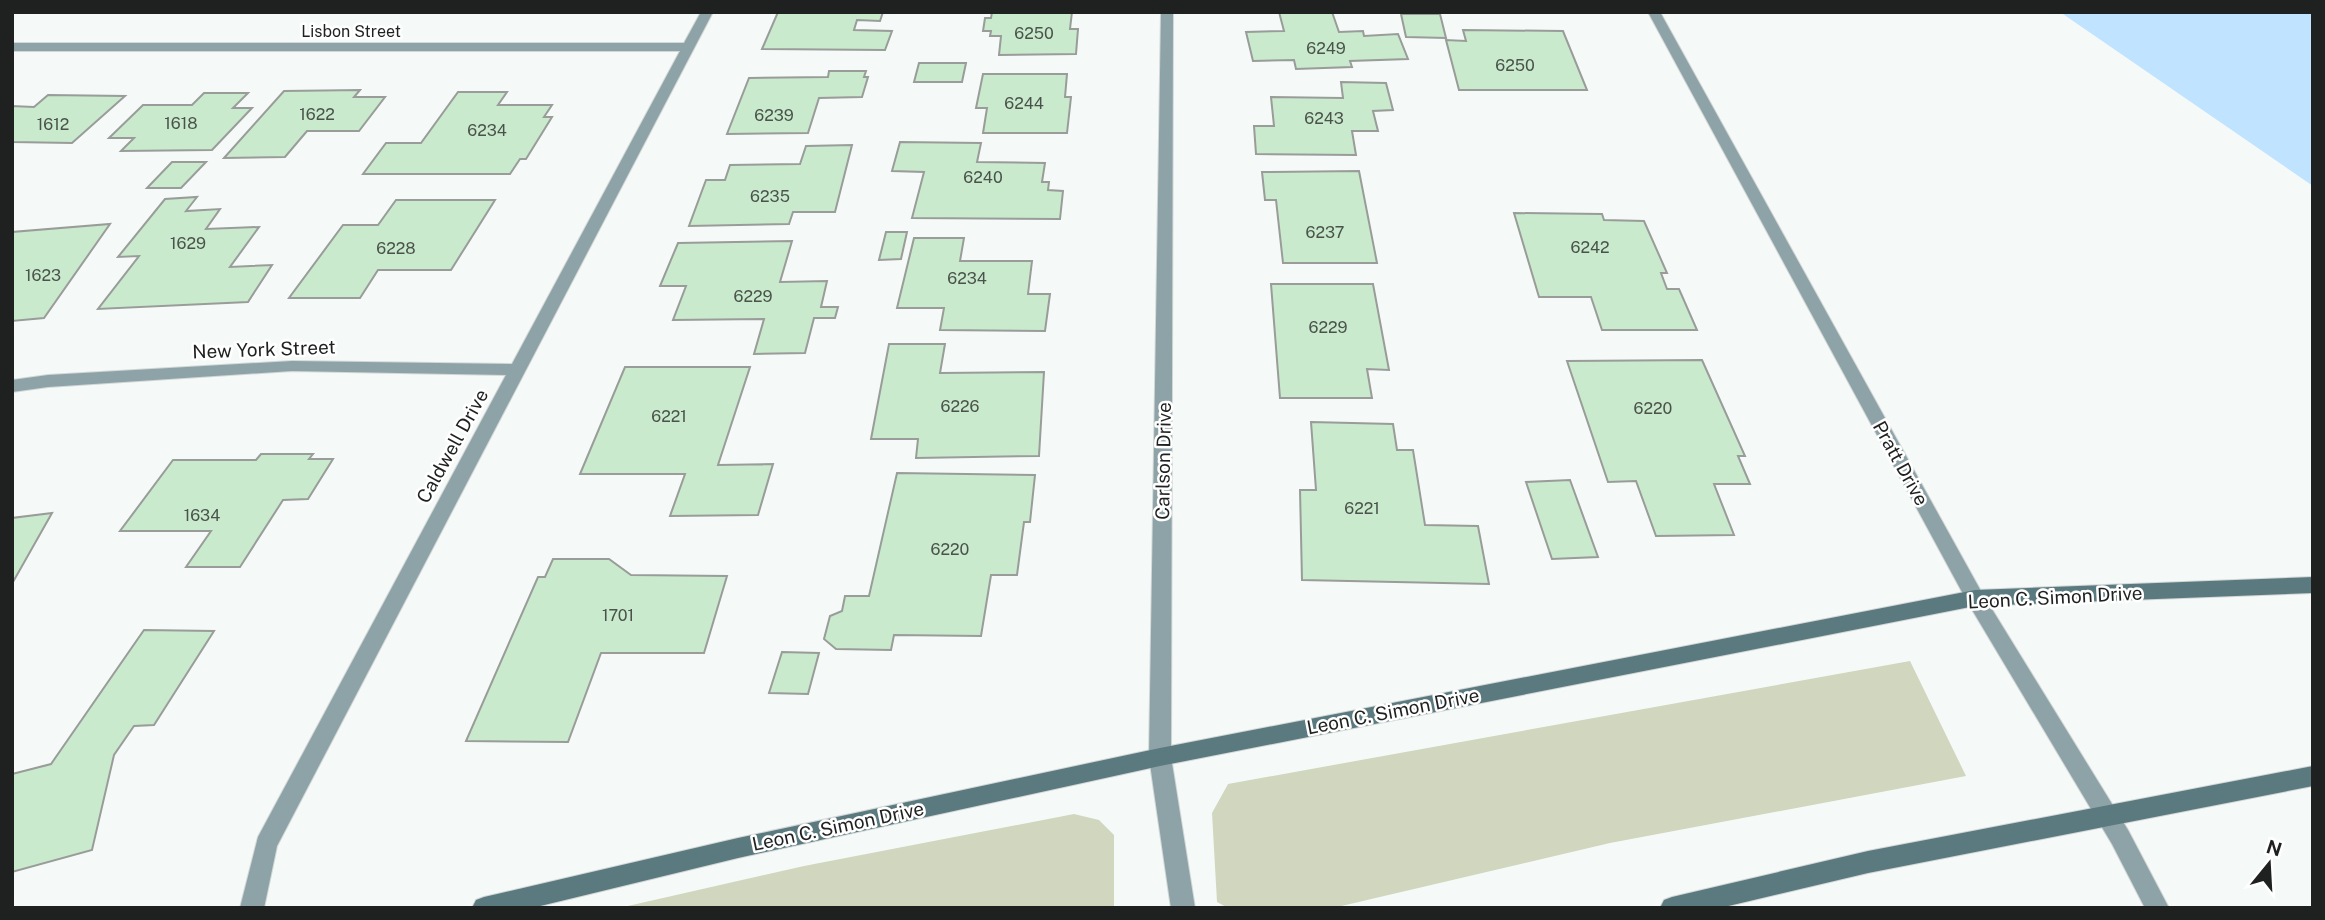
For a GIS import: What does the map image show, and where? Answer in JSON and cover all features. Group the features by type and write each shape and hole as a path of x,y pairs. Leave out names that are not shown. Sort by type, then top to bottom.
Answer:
{"main road":[{"name":"Leon C. Simon Drive","path":"484,908 738,848 1160,757 1975,598 2313,585"},
{"path":"1672,908 1868,862 2313,776"}],"street":[{"name":"Caldwell Drive","path":"252,908 266,844 707,12"},
{"name":"Carlson Drive","path":"1167,12 1160,757 1183,908"},
{"name":"Pratt Drive","path":"1654,12 1975,598 2107,815 2157,908"},
{"name":"Lisbon Street","path":"12,47 690,47"},
{"name":"New York Street","path":"12,386 48,381 292,366 518,370"}],"green space":[{"path":"1910,661 1966,776 1610,843 1333,908 1228,908 1217,902 1212,813 1228,784"},
{"path":"1074,814 1099,820 1114,835 1114,908 619,908 804,866"}],"water":[{"path":"2060,12 2313,12 2313,186"}],"building":[{"path":"778,12 883,12 880,21 857,20 854,30 892,31 885,50 762,49"},
{"path":"992,12 1072,12 1070,29 1078,29 1076,54 999,55 1001,36 990,36 991,31 983,31 985,18 991,18"},
{"path":"1279,12 1332,12 1339,32 1363,31 1364,36 1398,34 1408,59 1350,61 1352,67 1296,69 1294,60 1253,61 1246,32 1284,31"},
{"path":"1401,14 1440,14 1446,38 1406,37"},
{"path":"1463,30 1563,31 1587,90 1459,90 1446,40 1466,41"},
{"path":"919,63 966,63 962,82 914,82"},
{"path":"829,71 866,71 864,77 868,77 862,97 819,98 808,133 727,134 749,78 828,77"},
{"path":"983,74 1067,74 1065,97 1071,97 1067,133 983,133 987,108 976,108"},
{"path":"1341,82 1386,83 1393,110 1373,111 1378,131 1352,131 1356,155 1256,154 1254,126 1274,126 1271,97 1343,98"},
{"path":"360,90 354,97 385,97 359,131 307,131 285,157 224,158 284,91"},
{"path":"458,92 507,92 498,105 552,105 544,117 552,117 526,159 520,159 510,174 363,174 386,143 421,143"},
{"path":"204,93 248,93 233,108 252,108 212,150 121,151 134,138 109,138 143,105 192,105"},
{"path":"48,95 125,96 72,143 12,142 12,106 34,107"},
{"path":"900,142 981,143 977,162 1045,163 1042,182 1049,182 1048,190 1063,191 1060,219 912,218 924,172 892,171"},
{"path":"852,145 835,212 793,212 789,224 689,226 706,180 725,180 730,165 800,164 806,146"},
{"path":"172,162 206,162 181,188 147,188"},
{"path":"1359,171 1377,263 1283,263 1276,200 1265,200 1262,172"},
{"path":"197,197 186,211 220,209 206,229 259,227 230,267 272,265 248,302 98,309 139,256 118,257 165,199"},
{"path":"396,200 495,200 451,270 378,270 360,298 289,298 343,225 378,225"},
{"path":"1514,213 1602,214 1604,220 1644,221 1667,273 1661,273 1667,289 1679,289 1697,330 1602,330 1591,297 1539,297"},
{"path":"110,224 44,318 12,321 12,232"},
{"path":"886,232 907,232 901,259 879,260"},
{"path":"914,238 964,238 960,261 1032,261 1028,294 1050,294 1045,331 940,330 944,308 897,308"},
{"path":"792,241 780,282 827,281 821,307 838,307 835,318 814,318 805,353 754,354 764,319 673,320 686,286 660,286 678,243"},
{"path":"1271,284 1373,284 1389,370 1367,369 1372,398 1280,398"},
{"path":"889,344 945,344 940,373 1044,372 1039,456 916,458 918,439 871,439"},
{"path":"1702,360 1745,456 1738,456 1750,484 1714,484 1734,535 1656,536 1636,481 1608,482 1567,361"},
{"path":"625,367 750,367 718,465 773,464 758,515 670,516 685,474 580,474"},
{"path":"1311,422 1393,424 1397,450 1413,450 1425,525 1478,526 1489,584 1302,580 1300,490 1316,490"},
{"path":"261,454 313,454 309,459 333,459 308,499 283,500 240,567 186,567 211,531 120,531 173,460 256,460"},
{"path":"897,473 1035,475 1030,522 1024,522 1017,575 991,575 981,636 894,635 891,650 836,649 824,639 830,616 842,611 845,596 869,596"},
{"path":"1570,480 1598,557 1552,559 1526,482"},
{"path":"52,513 13,582 12,582 12,518"},
{"path":"553,559 609,559 631,575 727,576 704,653 601,653 568,742 466,741 538,577 545,577"},
{"path":"144,630 214,631 154,725 134,726 114,755 92,850 12,872 12,774 51,764"},
{"path":"782,652 819,653 808,694 769,693"}]}
